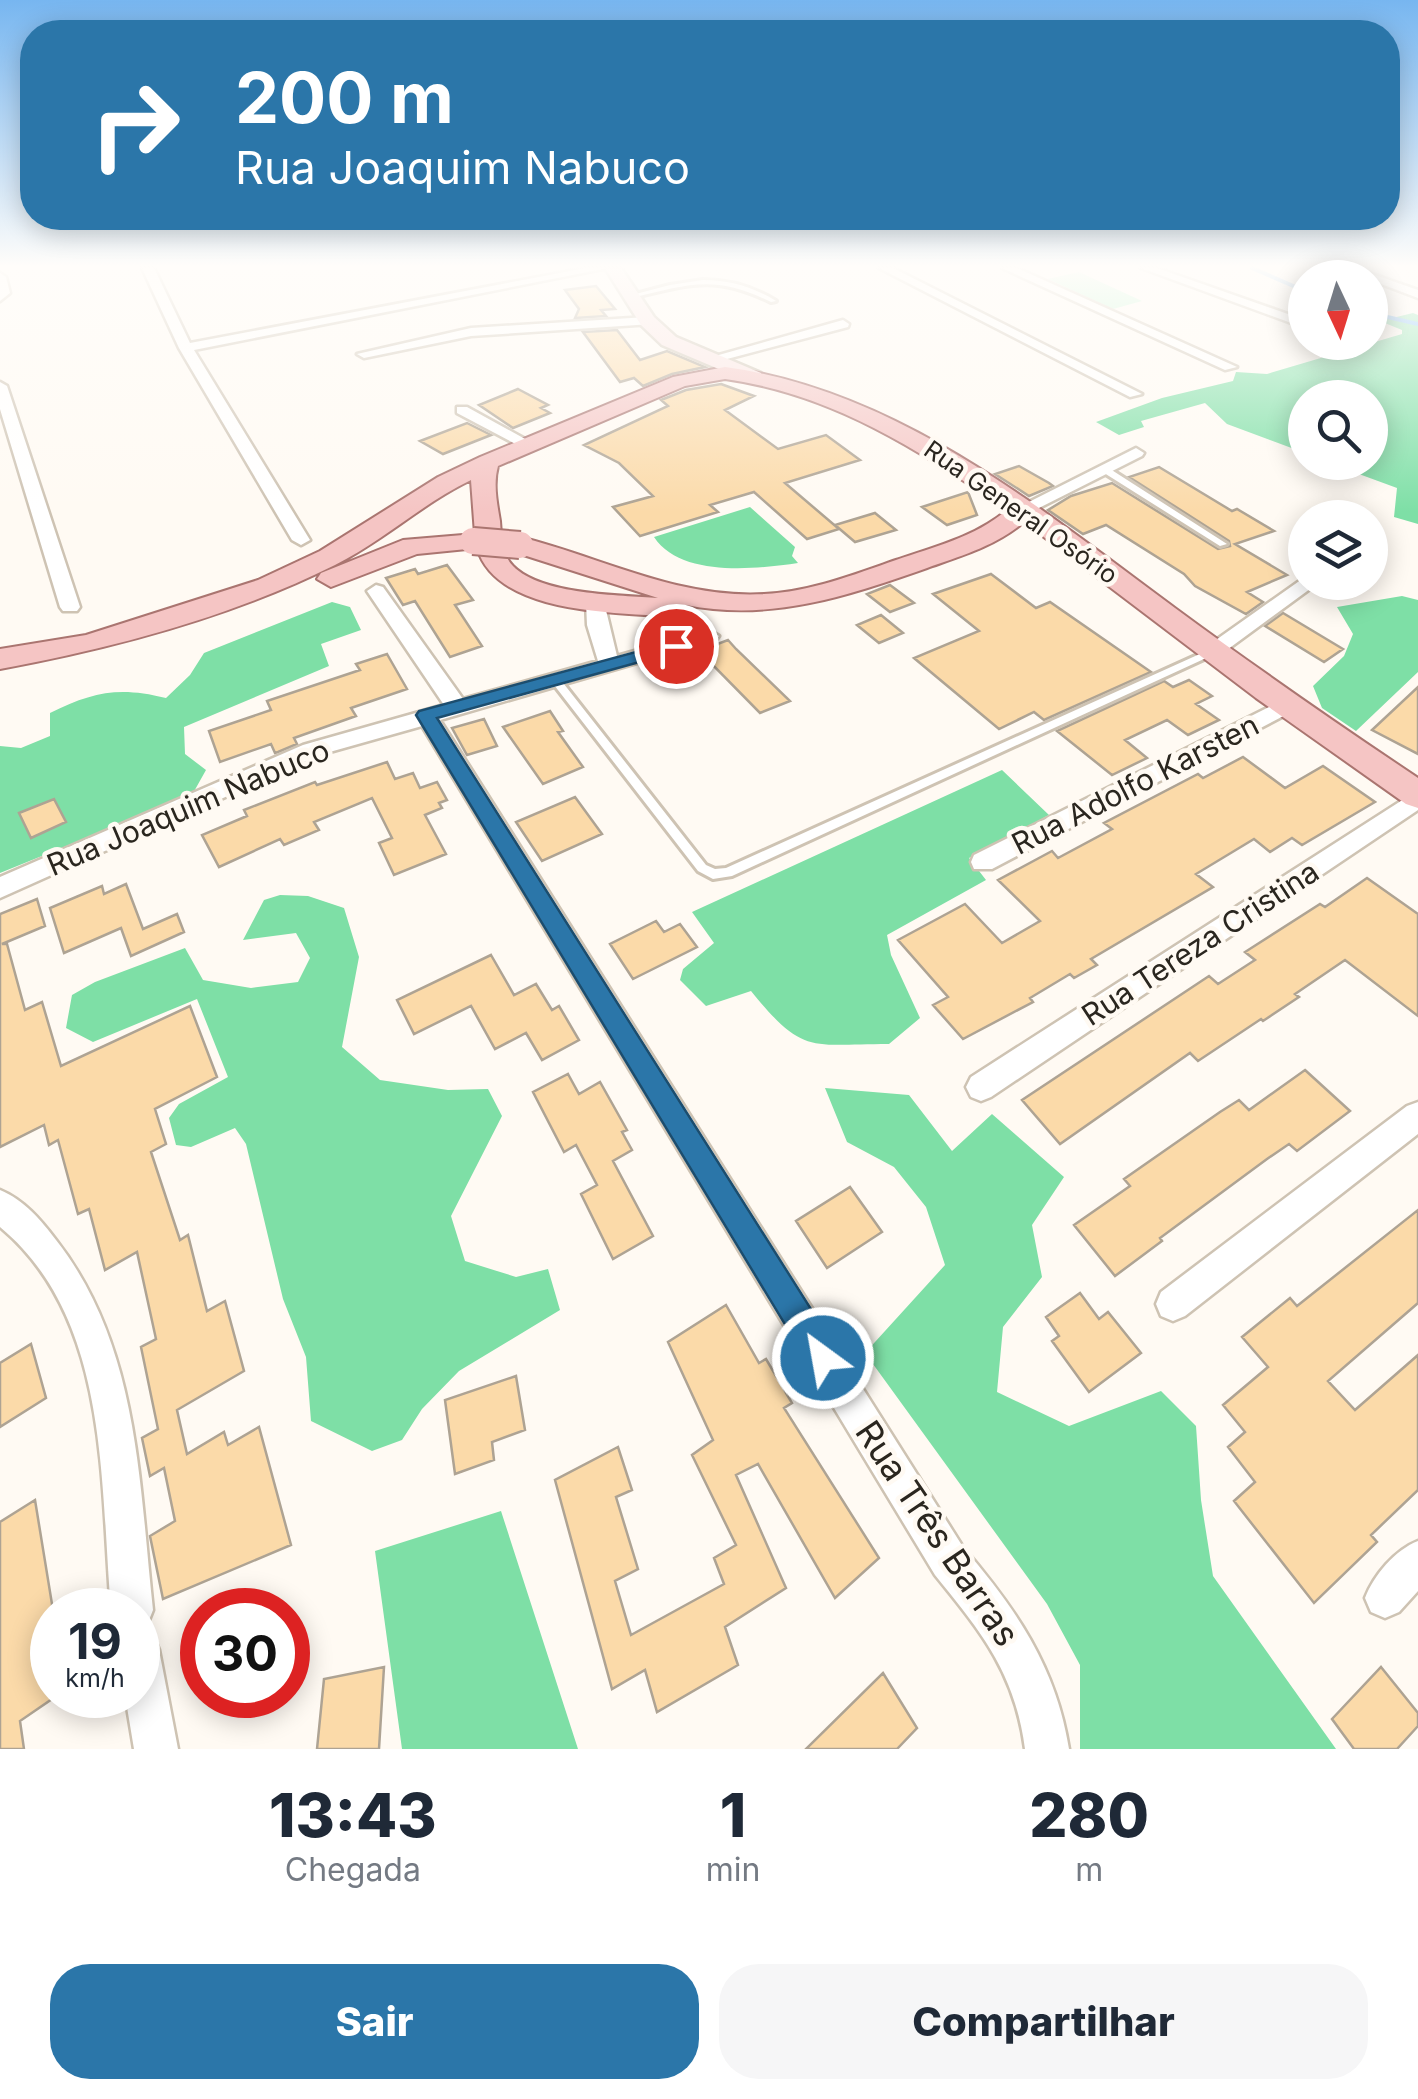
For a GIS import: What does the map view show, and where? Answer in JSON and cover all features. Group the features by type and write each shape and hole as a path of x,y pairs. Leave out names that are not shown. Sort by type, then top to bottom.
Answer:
{"main road":[{"name":"Rua General Osório","path":"685,350 902,430 1080,550 1287,705 1418,796"},
{"path":"680,381 700,365 688,352"},
{"path":"0,659 138,630 268,586 330,557 447,482 528,444 680,381 715,373 754,378"},
{"path":"488,462 482,479 493,558 505,576 542,590 595,602 693,609 813,596 971,542 1006,526 1022,509"},
{"path":"485,496 538,532 632,566 748,594 813,596"},
{"path":"971,542 1026,540 1080,550"},
{"path":"0,680 134,652 195,634 396,551 428,543 520,545 691,596 746,603"}],"street":[{"path":"187,350 302,540"},
{"path":"364,354 385,350"},
{"path":"708,360 747,350"},
{"path":"1046,350 1134,394"},
{"path":"1191,350 1230,367"},
{"path":"0,386 70,606"},
{"path":"462,410 528,444"},
{"path":"1022,509 1136,453"},
{"name":"Rua Três Barras","path":"376,592 441,711 949,1561 1016,1644 1043,1706 1047,1749"},
{"path":"1213,650 1288,596"},
{"path":"595,602 597,626 610,667"},
{"name":"Rua Joaquim Nabuco","path":"0,888 271,766 441,711 610,667 710,636"},
{"name":"Rua Adolfo Karsten","path":"984,862 1287,705"},
{"name":"Rua Tereza Cristina","path":"982,1087 1418,796"},
{"path":"1173,1304 1418,1116"},
{"path":"0,1206 24,1222 74,1295 106,1377 130,1588"},
{"path":"1386,1598 1418,1562"},
{"path":"150,1718 156,1749"}],"lane":[{"path":"1104,469 1222,544"},
{"path":"556,681 702,868 713,874 728,873 1213,650"}],"green space":[{"path":"1388,350 1418,350 1418,524 1394,517 1397,488 1375,480 1388,480 1388,380 1288,380 1288,447 1227,424 1205,403 1141,421 1144,427 1119,435 1096,422 1162,398 1233,381 1236,372 1267,374 1314,360 1388,360"},
{"path":"750,507 795,547 792,556 798,563 742,568 701,565 666,550 654,537"},
{"path":"1402,596 1418,600 1418,672 1356,731 1322,708 1313,686 1344,656 1353,634 1337,607"},
{"path":"332,602 350,607 361,630 321,644 329,666 184,727 185,754 206,770 192,795 0,873 0,746 21,748 50,736 50,713 79,700 120,692 166,698 190,675 204,653"},
{"path":"1002,770 1049,815 969,858 986,880 887,935 891,955 920,1018 889,1044 810,1042 784,1027 751,991 706,1006 680,980 683,969 714,943 692,912"},
{"path":"280,895 308,896 344,908 359,957 342,1047 380,1080 448,1090 488,1089 502,1116 451,1216 465,1261 516,1277 548,1269 560,1310 459,1371 422,1409 402,1440 372,1451 311,1421 306,1357 283,1299 246,1144 235,1128 191,1147 176,1145 169,1118 179,1104 228,1077 197,999 93,1042 66,1028 72,995 95,982 185,948 203,980 251,988 298,982 310,958 296,933 243,940 264,900"},
{"path":"825,1088 909,1095 952,1151 992,1114 1064,1177 1032,1225 1042,1277 1003,1327 997,1392 1069,1426 1161,1391 1196,1426 1201,1500 1213,1576 1336,1749 1080,1749 1080,1665 1047,1604 865,1353 945,1265 926,1207 894,1167 847,1142"},
{"path":"501,1511 578,1749 402,1749 375,1551"}],"building":[{"path":"596,350 632,350 640,360 667,351 705,367 643,386 634,378 620,382"},
{"path":"721,384 754,396 725,410 778,449 826,435 860,460 785,483 839,529 807,539 754,492 710,505 718,512 640,536 613,507 653,496 619,463 584,445 668,406 661,400 686,390"},
{"path":"518,389 548,405 541,408 550,413 513,428 479,405"},
{"path":"467,423 491,435 443,454 420,441"},
{"path":"1019,466 1053,486 1029,496 995,474"},
{"path":"1159,467 1274,531 1235,544 1287,575 1247,592 1263,602 1246,614 1195,586 1184,574 1106,525 1083,534 1048,510 1071,496 1112,483 1218,549 1230,546 1229,541 1129,477"},
{"path":"968,492 977,515 947,525 922,507"},
{"path":"875,513 896,530 855,542 835,525"},
{"path":"447,565 473,600 455,605 482,646 450,657 415,601 403,605 386,578"},
{"path":"991,574 1036,608 1050,602 1151,672 1044,720 1034,712 999,729 914,658 979,631 933,594"},
{"path":"890,585 914,603 890,612 867,594"},
{"path":"1283,613 1343,649 1324,662 1265,626"},
{"path":"881,615 903,633 879,643 857,625"},
{"path":"728,640 790,701 760,713 699,651"},
{"path":"387,654 407,689 351,708 356,716 294,738 297,744 278,752 271,744 220,762 209,731 271,710 267,701 360,670 356,664"},
{"path":"1189,680 1212,696 1196,704 1219,720 1188,735 1167,720 1125,740 1147,758 1112,775 1057,731 1164,681 1173,687"},
{"path":"1418,687 1418,754 1372,730"},
{"path":"550,711 563,731 558,732 583,767 543,784 503,727"},
{"path":"484,719 497,746 467,755 452,728"},
{"path":"1243,757 1285,788 1323,766 1375,802 1302,845 1292,838 1270,852 1254,839 1196,874 1213,887 1091,959 1097,965 1074,978 1070,974 1030,998 1033,1002 963,1039 933,1005 948,997 898,940 965,904 1002,943 1040,921 998,880 1052,851 1058,858 1112,829 1104,823 1198,774 1203,778"},
{"path":"387,762 395,779 413,773 420,788 437,782 447,800 439,803 442,808 425,815 446,854 394,875 379,843 392,838 372,798 314,822 319,830 284,845 280,839 219,867 202,835 247,816 244,810 315,782 317,785"},
{"path":"575,797 602,834 542,861 516,822"},
{"path":"54,799 66,822 31,838 19,813"},
{"path":"1367,878 1418,914 1418,1016 1345,960 1263,1021 1198,1061 1190,1053 1060,1144 1022,1100 1209,976 1218,984 1255,960 1245,952 1320,904 1325,907"},
{"path":"126,884 143,929 177,914 184,932 131,956 121,928 64,953 50,908 102,886 104,894"},
{"path":"37,899 45,926 2,944 7,944 25,1010 42,1002 61,1066 190,1006 217,1077 155,1109 166,1144 151,1152 180,1240 188,1235 207,1311 225,1301 244,1371 177,1410 187,1454 224,1432 228,1445 259,1427 291,1545 189,1588 180,1588 180,1592 163,1599 150,1536 175,1521 164,1468 150,1476 142,1438 158,1429 141,1347 156,1339 137,1252 105,1270 89,1209 78,1214 58,1140 49,1145 44,1125 0,1147 0,914"},
{"path":"656,921 664,932 680,924 697,947 633,979 610,944"},
{"path":"491,955 514,995 536,984 552,1010 559,1006 579,1040 542,1060 526,1033 495,1049 471,1006 414,1034 397,1000"},
{"path":"1305,1070 1350,1111 1297,1151 1289,1144 1267,1159 1115,1276 1074,1225 1130,1186 1124,1179 1220,1112 1239,1100 1249,1110"},
{"path":"568,1074 579,1094 600,1082 627,1130 622,1132 632,1150 613,1161 653,1236 613,1259 581,1194 597,1185 576,1145 564,1152 533,1092"},
{"path":"850,1187 882,1232 827,1268 796,1221"},
{"path":"1418,1210 1418,1303 1328,1381 1355,1410 1418,1355 1418,1490 1371,1535 1377,1542 1314,1603 1234,1501 1255,1482 1228,1447 1245,1432 1223,1405 1268,1367 1242,1337 1290,1298 1297,1306"},
{"path":"1080,1293 1099,1319 1108,1312 1141,1353 1089,1392 1052,1341 1059,1336 1046,1317"},
{"path":"726,1305 759,1363 766,1359 792,1403 784,1408 879,1558 835,1598 758,1464 736,1475 786,1588 725,1627 738,1665 657,1712 645,1670 612,1689 555,1480 618,1447 632,1490 616,1497 638,1569 615,1581 631,1635 724,1584 714,1558 736,1545 692,1455 713,1440 668,1342"},
{"path":"31,1344 46,1398 0,1427 0,1363"},
{"path":"516,1376 525,1430 492,1442 494,1460 455,1474 445,1400"},
{"path":"35,1500 49,1588 30,1588 30,1714 20,1721 24,1749 0,1749 0,1522"},
{"path":"384,1667 379,1749 317,1749 324,1679"},
{"path":"1381,1667 1418,1713 1418,1726 1397,1749 1354,1749 1332,1719"},
{"path":"883,1673 917,1728 897,1749 806,1749"}],"route":[{"path":"676,646 426,715 823,1358"}]}
